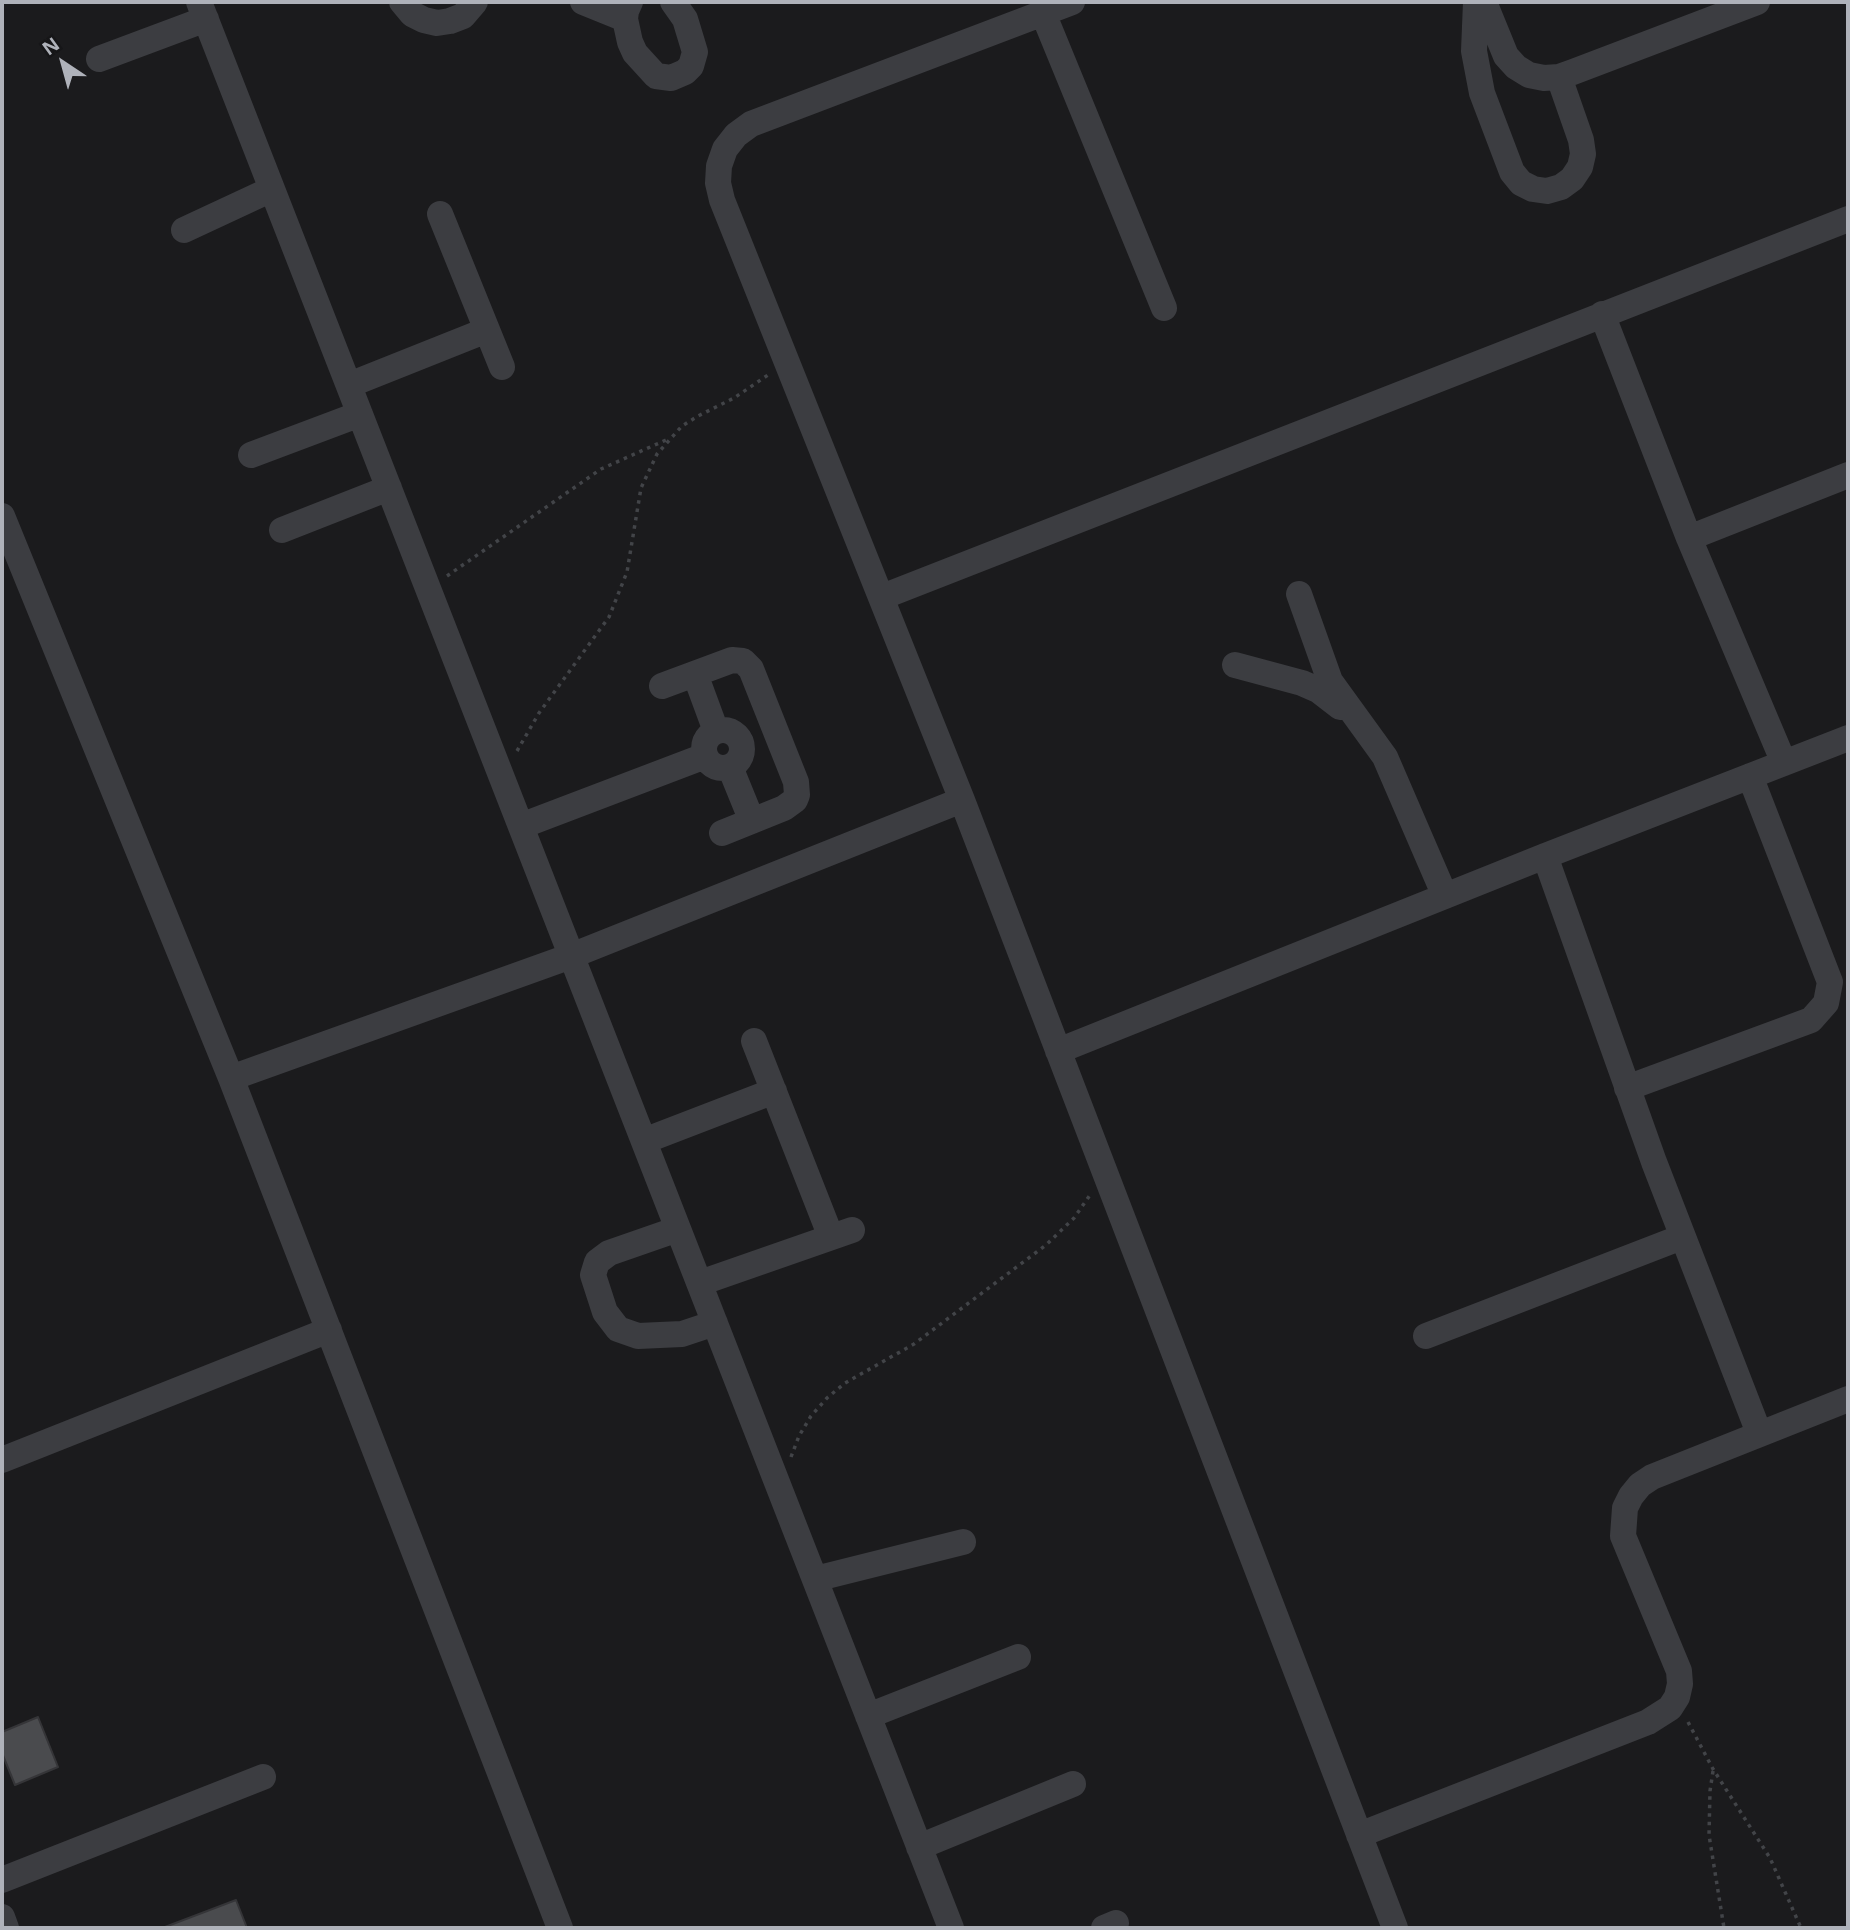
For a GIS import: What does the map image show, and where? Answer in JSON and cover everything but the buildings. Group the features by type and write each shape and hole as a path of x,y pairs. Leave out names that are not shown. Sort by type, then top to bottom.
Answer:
{"street":[{"path":"402,2 412,14 437,23 463,16 475,2"},
{"path":"583,2 628,10 630,42 635,53 650,71 663,78 679,76 691,66 695,51 685,19 673,2"},
{"path":"1072,2 766,117 736,135 725,149 719,166 718,183 722,200 962,800 1395,1928"},
{"path":"1476,2 1474,51 1482,93 1512,172 1521,183 1533,189 1547,191 1561,187 1572,179 1580,167 1583,154 1581,139 1559,77"},
{"path":"1484,2 1506,56 1516,67 1530,75 1544,78 1559,77 1757,2"},
{"path":"99,59 202,10 951,1928"},
{"path":"1043,13 1164,308"},
{"path":"184,230 272,189"},
{"path":"440,214 502,367"},
{"path":"882,597 1848,219"},
{"path":"1602,314 1689,538 1784,763"},
{"path":"349,385 487,330"},
{"path":"251,455 360,414"},
{"path":"1689,538 1848,475"},
{"path":"282,530 389,488"},
{"path":"2,516 231,1078 560,1928"},
{"path":"1299,594 1330,681 1374,740 1394,776 1445,896"},
{"path":"662,686 732,660 743,661 751,669 796,782 797,795 790,805 722,832"},
{"path":"1235,665 1310,686 1361,724"},
{"path":"695,674 716,731"},
{"path":"741,741 775,728"},
{"path":"716,731 734,732 741,741 743,753 730,767 718,768 705,756 704,744 716,731"},
{"path":"1058,1051 1848,738"},
{"path":"521,827 705,756"},
{"path":"730,767 752,821"},
{"path":"1627,1088 1811,1020 1826,1003 1830,982 1750,776"},
{"path":"231,1078 571,956 962,800"},
{"path":"1545,856 1682,1237 1759,1433"},
{"path":"699,1283 841,1234 774,1091 754,1041"},
{"path":"644,1141 774,1091"},
{"path":"678,1229 609,1254 597,1262 593,1275 605,1312 618,1329 638,1336 682,1334 715,1324"},
{"path":"1426,1336 1682,1237"},
{"path":"2,1460 329,1330"},
{"path":"1359,1835 1648,1722 1670,1708 1677,1697 1679,1671 1623,1536 1625,1508 1640,1485 1651,1477 1848,1399"},
{"path":"815,1579 963,1542"},
{"path":"868,1716 1018,1657"},
{"path":"2,1880 263,1777"},
{"path":"919,1847 1073,1784"},
{"path":"2,1917 6,1928"}],"path":[{"path":"428,590 601,469 668,439 698,415 753,387 786,359"},
{"path":"502,777 540,713 609,617 627,572 641,488 657,454 668,439"},
{"path":"791,1458 799,1436 811,1416 827,1398 845,1384 914,1344 1046,1245 1074,1218 1104,1170"},
{"path":"1677,1697 1713,1769 1770,1858 1801,1928"},
{"path":"1713,1769 1709,1835 1724,1928"}]}
